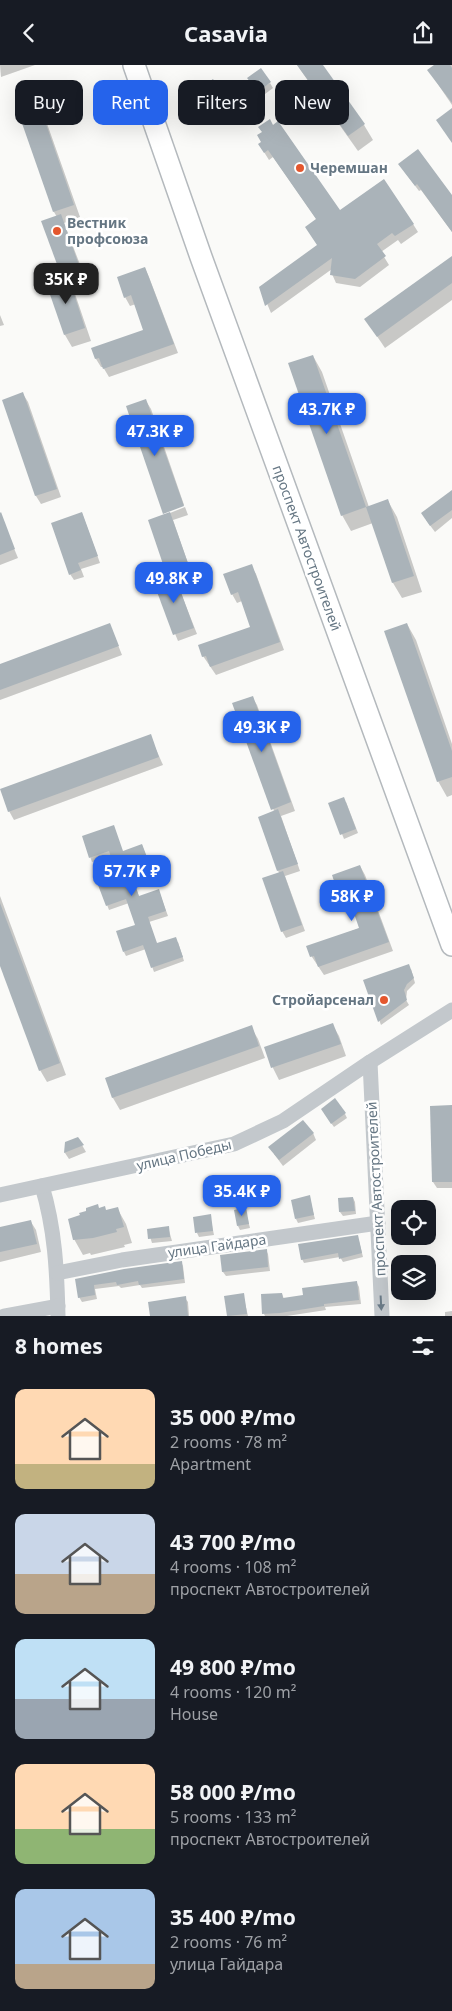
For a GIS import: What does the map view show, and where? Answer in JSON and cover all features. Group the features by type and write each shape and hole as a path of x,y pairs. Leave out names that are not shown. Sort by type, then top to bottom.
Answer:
{"highway":[{"name":"проспект Автостроителей","path":"134,65 195,240 452,945"}],"street":[{"name":"улица Победы","path":"0,1195 234,1144 283,1121 370,1062 452,1010"},
{"name":"проспект Автостроителей","path":"370,1062 382,1316"},
{"path":"4,1316 58,1311 53,1230 42,1186"},
{"name":"улица Гайдара","path":"57,1273 122,1259 378,1223"}],"building":[{"path":"297,65 323,65 334,80 308,80"},
{"path":"434,65 450,65 452,68 452,103 427,70"},
{"path":"261,68 271,82 265,86 265,80 249,80 247,78"},
{"path":"349,102 365,124 348,136 340,125 349,125"},
{"path":"452,108 452,143 436,120"},
{"path":"270,119 273,125 275,123 275,125 281,125 340,210 384,179 414,224 395,236 392,233 377,244 386,256 355,279 330,275 332,258 265,306 259,287 317,245 305,227 316,219 268,150 264,153 258,144 261,142 257,135 262,132 258,127 265,125 265,122"},
{"path":"23,125 46,125 74,205 53,212"},
{"path":"418,149 452,195 452,232 417,184 415,186 398,164"},
{"path":"61,214 80,268 61,275 41,221"},
{"path":"452,256 452,283 377,337 364,319"},
{"path":"145,267 174,344 103,369 99,358 95,359 91,348 143,330 131,295 124,298 117,277"},
{"path":"68,275 85,328 64,335 46,283"},
{"path":"313,355 366,507 341,516 288,363"},
{"path":"23,392 57,489 35,496 2,400"},
{"path":"146,399 184,506 163,514 126,406"},
{"path":"452,490 452,510 430,526 421,513"},
{"path":"388,499 414,576 392,583 366,507"},
{"path":"82,512 98,556 78,563 81,570 69,575 51,523"},
{"path":"170,512 189,566 166,573 148,520"},
{"path":"0,513 15,549 0,555"},
{"path":"252,564 280,642 210,667 206,656 202,657 198,645 250,627 238,592 231,595 223,574"},
{"path":"174,573 194,628 173,635 153,581"},
{"path":"110,623 119,646 0,690 0,664"},
{"path":"407,623 452,751 452,777 437,782 384,631"},
{"path":"253,696 291,802 271,810 232,703"},
{"path":"151,734 159,757 8,812 0,789"},
{"path":"344,797 356,829 340,835 328,803"},
{"path":"278,809 298,864 277,871 258,817"},
{"path":"114,825 123,851 142,844 150,865 130,871 139,896 159,889 166,911 148,917 157,943 176,937 183,957 151,968 143,945 123,952 116,931 135,925 126,899 106,906 98,885 118,878 109,851 89,858 82,836"},
{"path":"360,865 389,942 318,967 314,956 310,957 306,946 359,928 347,893 339,896 332,875"},
{"path":"283,871 302,925 281,932 262,878"},
{"path":"0,903 60,1063 39,1071 0,966"},
{"path":"409,964 414,978 407,984 404,990 407,1000 378,1022 363,980"},
{"path":"333,1023 341,1044 271,1068 264,1047"},
{"path":"252,1025 259,1046 112,1098 105,1078"},
{"path":"335,1098 346,1113 331,1124 321,1109"},
{"path":"452,1105 452,1182 432,1182 430,1106"},
{"path":"303,1120 314,1133 279,1160 268,1147"},
{"path":"78,1137 84,1145 64,1153 65,1142"},
{"path":"310,1195 314,1215 295,1219 291,1200"},
{"path":"353,1197 355,1211 339,1212 338,1198"},
{"path":"98,1204 99,1208 105,1206 106,1210 118,1207 124,1227 116,1229 117,1232 93,1238 73,1240 68,1219 80,1215 79,1213 86,1211 86,1208"},
{"path":"246,1207 249,1224 237,1226 234,1210"},
{"path":"211,1214 213,1231 195,1233 193,1217"},
{"path":"31,1220 37,1244 0,1252 0,1227"},
{"path":"169,1226 170,1237 148,1239 147,1229"},
{"path":"358,1235 362,1253 339,1259 338,1253 301,1260 298,1244"},
{"path":"267,1249 268,1267 222,1272 220,1255"},
{"path":"182,1261 184,1279 139,1285 138,1281 117,1285 116,1282 94,1285 95,1295 78,1298 75,1279 124,1269"},
{"path":"357,1281 359,1300 324,1304 324,1306 280,1313 262,1314 261,1294 282,1293 283,1298 303,1295 302,1288"},
{"path":"244,1293 247,1314 227,1316 224,1296"},
{"path":"186,1296 188,1316 150,1316 148,1302"}],"place":[{"name":"Черемшан","path":"300,168"},
{"name":"Вестник профсоюза","path":"57,231"},
{"name":"Стройарсенал","path":"384,1000"}]}
